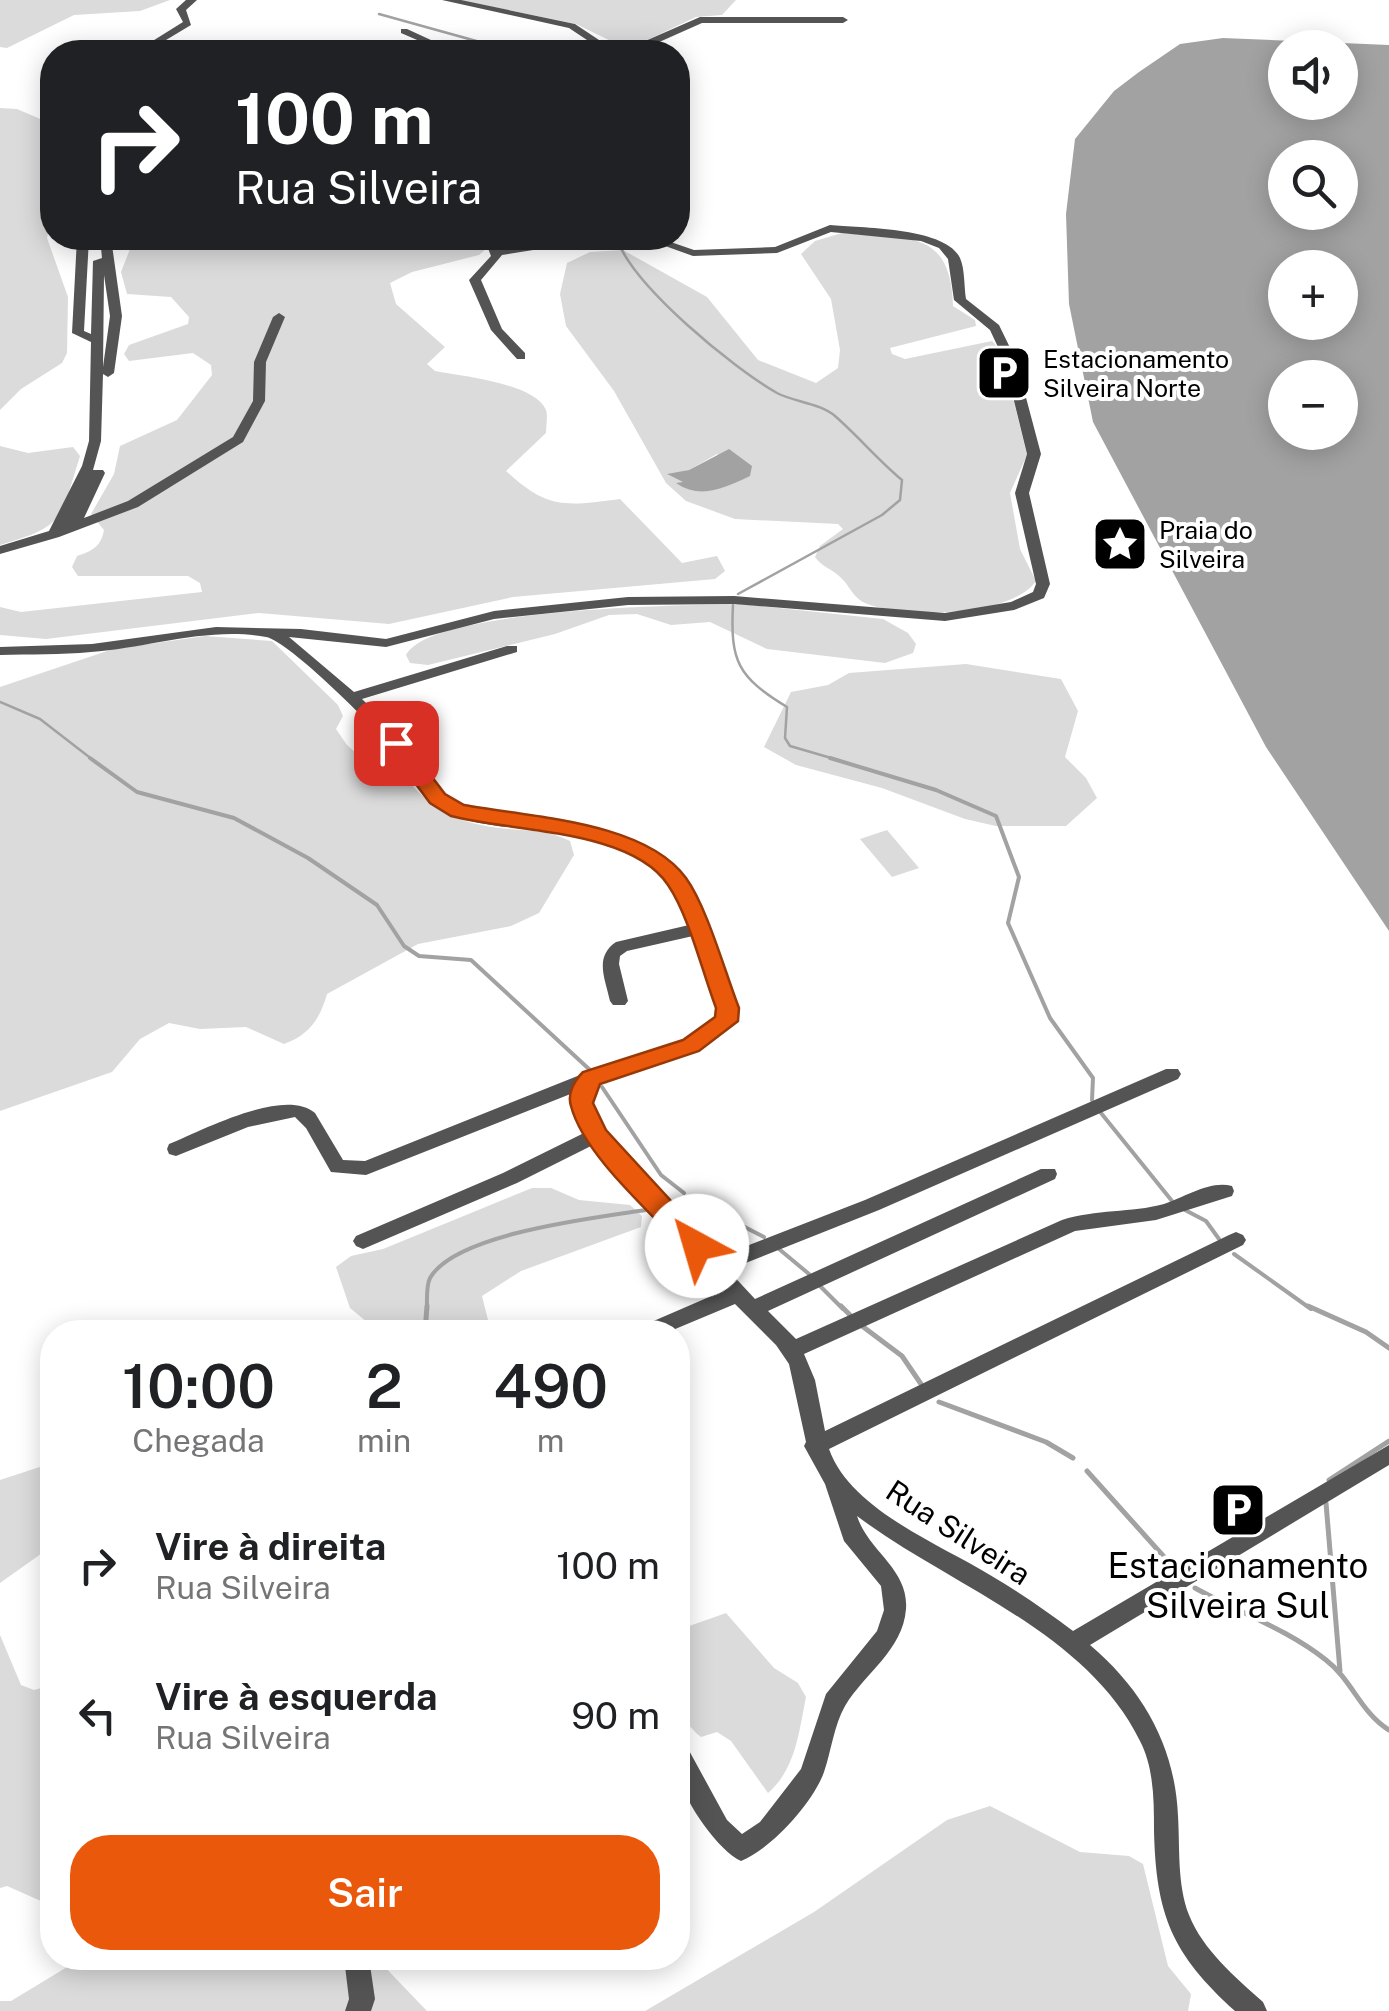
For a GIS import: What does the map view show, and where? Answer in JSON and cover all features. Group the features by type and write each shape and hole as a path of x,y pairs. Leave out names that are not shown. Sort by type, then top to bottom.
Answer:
{"street":[{"path":"160,40 188,23 181,7 192,0"},
{"path":"447,0 572,26 593,40"},
{"path":"656,40 700,20 843,20"},
{"path":"404,30 426,40"},
{"path":"0,650 92,648 216,631 271,631 386,643 494,615 628,601 734,600 946,617 1014,606 1039,595 1043,584 1022,493 1034,454 1010,360 995,328 962,304 954,258 947,249 915,236 838,228 766,252 681,250"},
{"path":"83,250 78,334 97,340"},
{"path":"54,534 89,466 96,442 101,250"},
{"path":"73,526 97,476 108,434 110,345 116,316 104,250"},
{"path":"510,250 497,252 474,280 497,330 522,356"},
{"path":"0,550 133,504 238,439 259,401 260,362 278,317"},
{"path":"176,1149 296,1108 307,1114 323,1151 338,1167 366,1168 592,1078 691,1046 721,1028 727,1008 679,883 658,859 606,837 490,820 445,804 396,743 298,650 271,631"},
{"path":"349,698 512,649"},
{"path":"619,1001 610,964 612,953 622,946 699,929"},
{"path":"714,1267 872,1205 1172,1074"},
{"name":"Rua Silveira","path":"592,1078 584,1085 581,1103 596,1135 663,1204 714,1267 792,1350 806,1384 815,1446 836,1483 873,1518 960,1569 1070,1645 1129,1702 1147,1729 1166,1778 1169,1878 1178,1919 1201,1958 1254,2011"},
{"path":"363,1242 472,1192 526,1174 596,1135"},
{"path":"686,1320 745,1301 1048,1174"},
{"path":"792,1350 1079,1222 1110,1214 1155,1213 1196,1196 1225,1191"},
{"path":"815,1446 1236,1240"},
{"path":"1070,1645 1389,1454"},
{"path":"690,1776 718,1828 741,1849 769,1830 812,1775 827,1716 887,1636 896,1602 892,1583 852,1534 836,1483"},
{"path":"358,1970 362,1998 358,2011"}],"shaded area":[{"path":"0,0 170,0 140,11 74,15 7,48 0,47"},
{"path":"459,0 736,0 722,15 696,17 647,40 609,40 576,24"},
{"path":"1223,38 1268,40 1268,120 1358,120 1358,44 1389,45 1389,931 1266,747 1093,422 1069,304 1066,214 1075,139 1114,91 1180,44"},
{"path":"0,108 17,109 40,119 40,250 51,250 68,297 67,353 62,363 21,389 0,410"},
{"path":"842,233 904,238 934,250 944,262 953,306 975,320 976,326 890,348 892,354 905,359 992,341 998,348 996,370 1008,378 1027,455 1010,493 1020,549 1036,581 1023,593 1004,602 955,612 882,608 860,600 843,579 815,557 820,546 843,529 838,524 735,519 686,501 666,483 614,391 566,326 560,294 567,263 590,252 623,250 707,297 758,360 816,383 838,368 840,350 831,299 801,254 815,241","holes":["717,454 749,476 712,488 678,483 686,483 669,475 689,470"]},
{"path":"130,250 485,250 479,255 412,272 390,283 396,304 445,347 427,364 435,371 513,387 528,393 546,410 546,433 506,471 534,493 558,502 620,499 682,563 717,556 725,571 715,579 513,597 389,624 259,613 46,639 0,635 0,607 21,612 202,592 200,583 188,576 78,576 72,567 77,556 95,548 103,536 104,530 91,514 114,474 120,446 177,420 212,375 211,365 193,353 129,361 124,354 129,345 188,324 189,317 171,297 127,294 121,272"},
{"path":"0,446 28,453 73,447 80,456 57,517 38,532 0,545"},
{"path":"729,449 752,466 750,476 722,488 694,491 667,474 689,470"},
{"path":"741,604 883,619 908,633 916,644 913,653 885,663 767,649 710,622 671,625 637,614 609,615 555,634 428,665 410,663 406,655 425,639 508,618 617,608"},
{"path":"205,636 272,641 338,705 343,716 336,729 347,745 376,771 397,768 421,795 458,819 556,835 570,841 574,855 539,913 511,926 418,944 327,994 312,1025 293,1040 284,1044 246,1027 200,1029 169,1023 140,1039 112,1072 0,1111 0,687 113,649"},
{"path":"966,664 1061,679 1078,711 1065,757 1086,778 1097,798 1066,826 996,826 965,819 882,788 796,765 764,747 791,692 828,685 849,673"},
{"path":"887,830 919,868 892,877 860,839"},
{"path":"532,1188 551,1188 579,1200 630,1205 642,1216 641,1227 521,1271 482,1296 488,1320 364,1320 350,1308 336,1267 351,1256 383,1249"},
{"path":"40,1467 40,1555 0,1583 0,1480"},
{"path":"726,1613 774,1668 798,1683 806,1697 790,1761 768,1793 731,1741 717,1732 701,1737 690,1725 690,1626"},
{"path":"0,1635 21,1685 40,1688 40,1901 7,1886 0,1888"},
{"path":"990,1806 1080,1852 1129,1856 1143,1864 1168,1966 1191,1994 1188,2011 645,2011 814,1912 947,1820"},
{"path":"62,1970 388,1970 427,2011 0,2011 0,2001 11,2001"}],"waterway":[{"path":"379,14 473,40"},
{"path":"623,250 663,302 711,346 777,393 829,412 902,480 900,500 882,515 738,594"},
{"path":"733,605 736,654 748,677 787,707 785,738 790,746 838,760"},
{"path":"0,702 40,719 93,760"},
{"path":"90,758 137,792 234,818 308,858 377,905 404,946 419,956 471,960 590,1070"},
{"path":"830,758 936,790 996,816 1019,877 1008,923 1050,1018 1093,1078 1092,1100"},
{"path":"602,1087 661,1175 684,1193"},
{"path":"1101,1113 1172,1201"},
{"path":"696,1202 764,1237"},
{"path":"427,1306 430,1278 445,1262 469,1249 532,1229 652,1209"},
{"path":"1185,1210 1206,1221 1219,1239"},
{"path":"779,1249 809,1274"},
{"path":"1234,1254 1311,1309"},
{"path":"819,1285 843,1309"},
{"path":"426,1320 427,1306"},
{"path":"841,1306 850,1315"},
{"path":"1308,1306 1366,1332 1389,1348"},
{"path":"862,1326 902,1356 921,1384"},
{"path":"939,1402 1046,1442 1073,1458"},
{"path":"1329,1480 1389,1441"},
{"path":"1087,1471 1175,1569"},
{"path":"1326,1503 1340,1671"},
{"path":"1195,1588 1311,1649 1343,1677 1371,1715 1389,1730"}],"place":[{"name":"Estacionamento Silveira Norte","path":"1004,373"},
{"name":"Praia do Silveira","path":"1120,544"},
{"name":"Estacionamento Silveira Sul","path":"1238,1510"}],"route":[{"path":"396,743 426,786 458,811 490,820 554,826 606,837 658,859 679,883 727,1008 726,1021 691,1046 592,1078 584,1085 581,1103 596,1135 663,1204 697,1246"}]}
